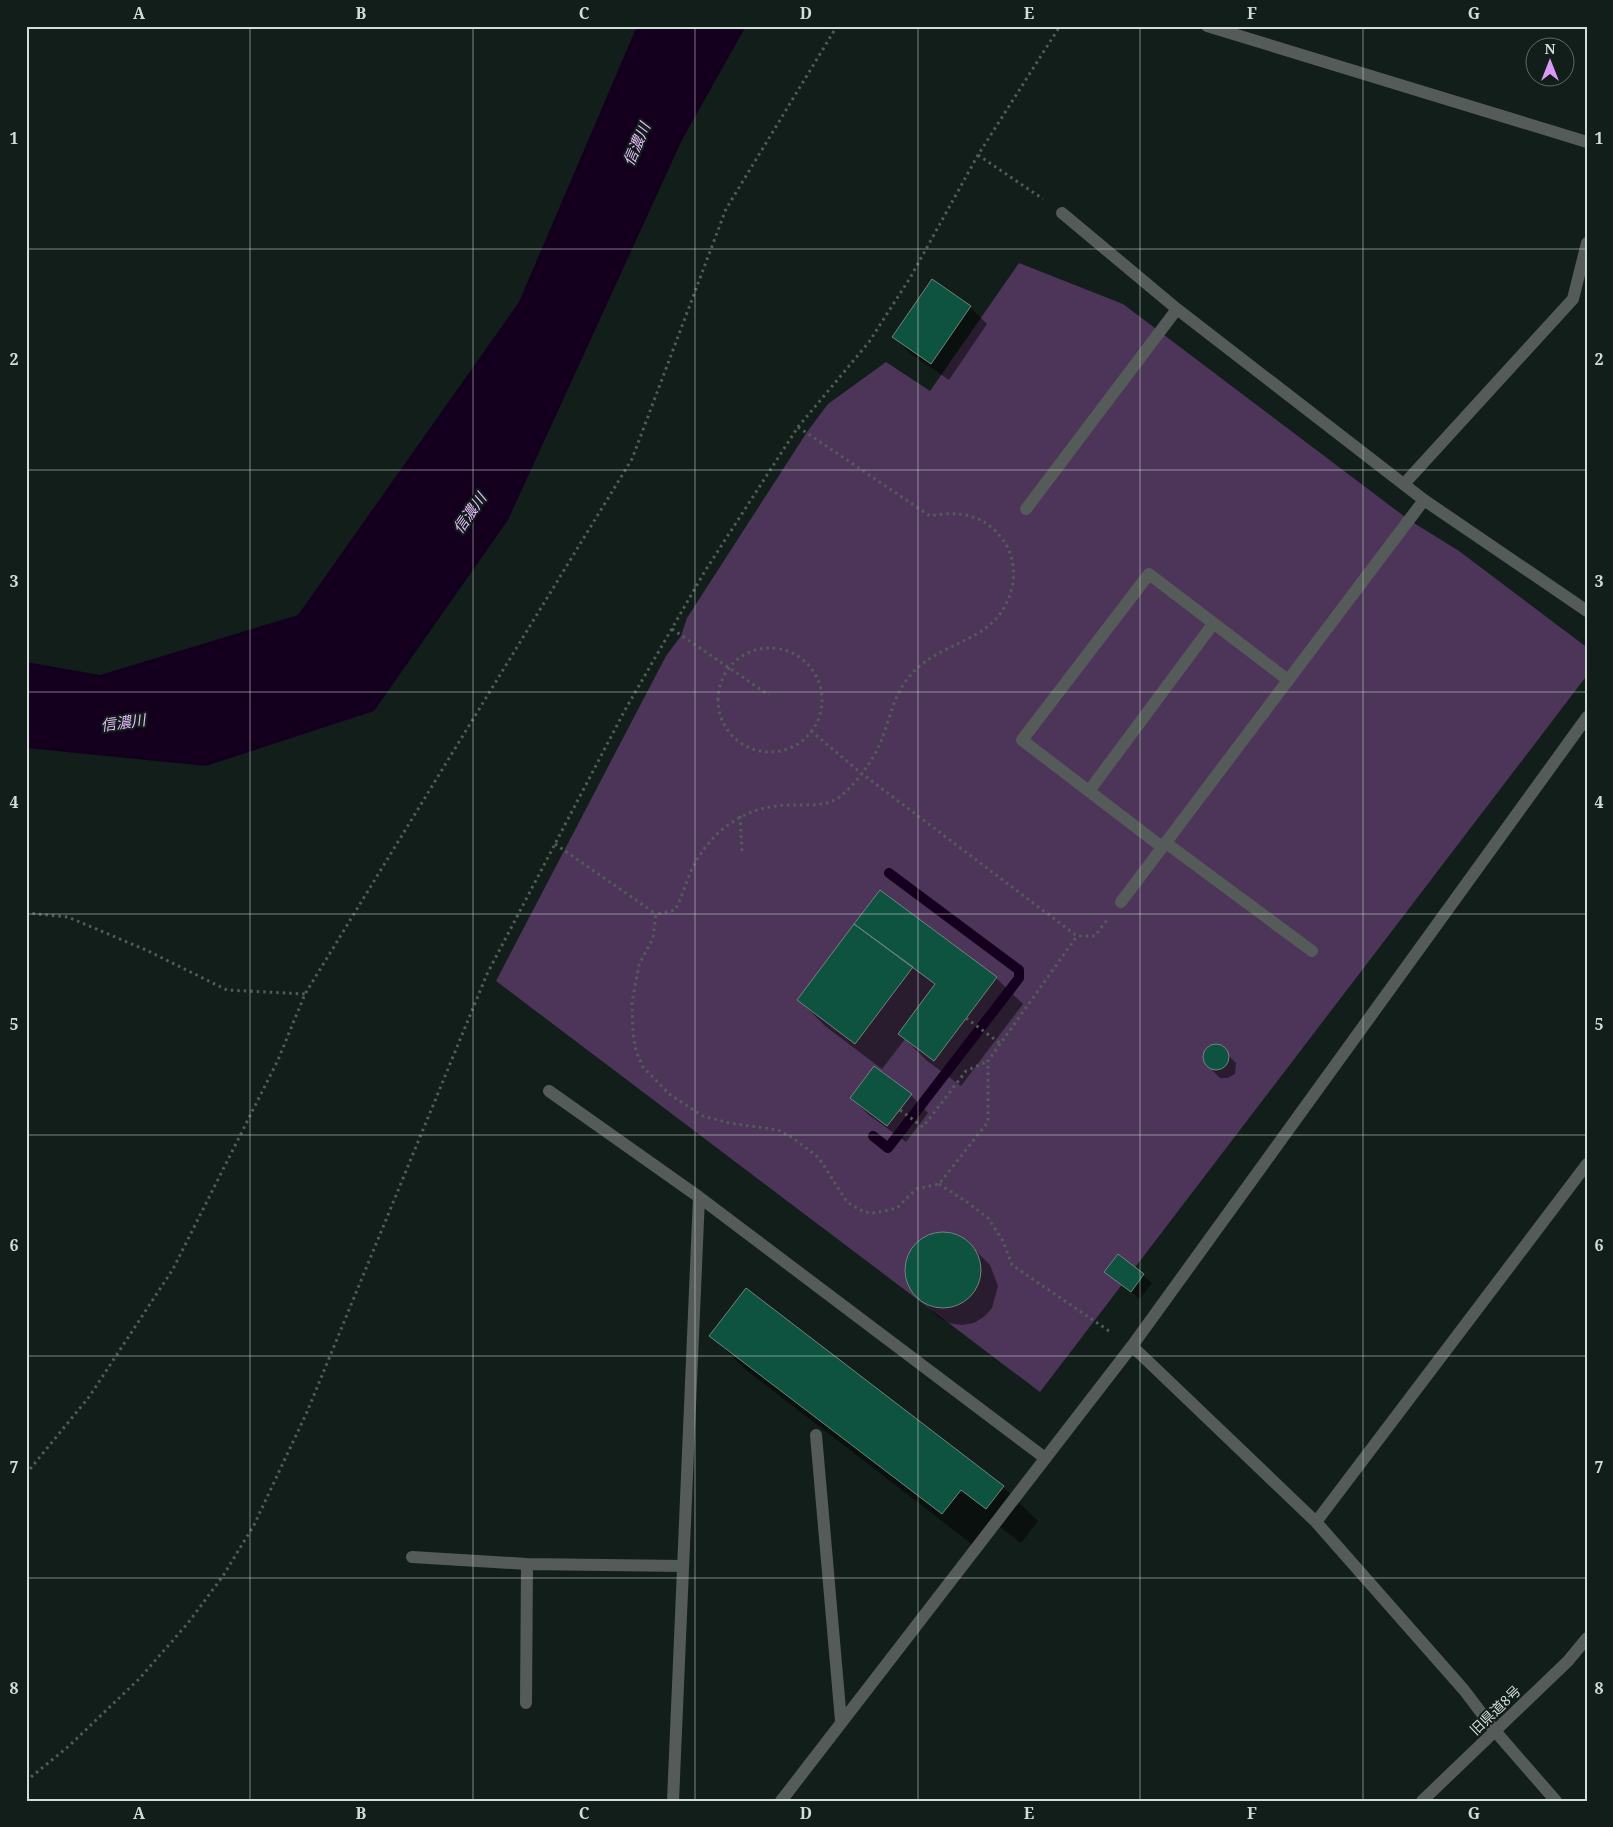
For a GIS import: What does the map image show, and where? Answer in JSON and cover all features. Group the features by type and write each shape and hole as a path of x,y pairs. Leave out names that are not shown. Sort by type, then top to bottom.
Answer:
{"street":[{"path":"1207,26 1587,142"},
{"path":"1062,213 1177,309 1424,500 1587,611"},
{"path":"1404,484 1573,299 1587,243"},
{"path":"1026,509 1177,309"},
{"path":"1121,902 1424,500"},
{"path":"1288,680 1149,574 1022,740 1089,791 1312,951"},
{"path":"1089,791 1213,624"},
{"path":"781,1801 1132,1346 1587,718"},
{"path":"549,1091 699,1197 1045,1458"},
{"path":"1316,1522 1587,1164"},
{"path":"673,1801 699,1197"},
{"path":"1132,1346 1316,1522 1464,1690 1495,1731 1556,1801"},
{"path":"816,1434 841,1722"},
{"path":"412,1557 527,1564 683,1566"},
{"path":"526,1702 527,1564"},
{"name":"旧県道8号","path":"1422,1801 1568,1661 1587,1638"}],"path":[{"path":"26,1474 88,1397 173,1269 278,1060 305,994 632,459 726,209 837,26"},
{"path":"26,1781 69,1746 139,1679 188,1623 223,1576 254,1525 307,1412 487,974 625,710 705,571 798,427 869,342 910,278 978,155 1060,26"},
{"path":"978,155 1062,213"},
{"path":"555,844 564,848 656,914 675,910 701,854 721,830 740,816 772,805 827,803 840,798 861,773 880,744 892,710 908,679 933,656 982,632 1003,612 1010,596 1014,578 1012,560 1005,543 993,527 980,518 962,513 930,516 798,427"},
{"path":"672,629 728,669 769,695"},
{"path":"759,650 790,652 802,659 816,673 823,694 823,710 811,732 801,741 772,750 750,748 734,738 723,725 718,705 720,684 728,669 739,658 759,650"},
{"path":"811,732 861,773 1077,936 1095,936 1121,902"},
{"path":"740,816 742,851"},
{"path":"26,913 68,917 146,950 227,990 305,994"},
{"path":"656,914 653,938 639,965 635,982 632,1016 636,1051 644,1067 659,1086 702,1116 729,1123 778,1130 793,1138 819,1158 847,1202 864,1212 887,1212 904,1202 916,1189 939,1184 988,1122 988,1061"},
{"path":"900,1110 923,1128 966,1071 988,1061 1077,936"},
{"path":"966,1018 1001,1044"},
{"path":"939,1184 988,1218 1003,1240 1012,1265 1132,1346"}],"shaded area":[{"path":"1019,263 1123,304 1409,520 1459,551 1585,646 1585,678 1040,1392 496,981 666,656 681,636 687,618 807,432 828,404 886,362 930,391"}],"water":[{"name":"信濃川","path":"637,26 746,26 682,140 508,520 374,711 206,766 26,748 26,662 100,675 298,615 519,302"}],"building":[{"path":"932,279 971,306 931,364 892,337"},
{"path":"880,890 997,977 934,1061 898,1034 935,984 854,924"},
{"path":"854,924 913,967 855,1044 797,1000"},
{"path":"1216,1044 1225,1048 1229,1057 1225,1066 1216,1070 1207,1066 1203,1057 1207,1048"},
{"path":"874,1066 912,1094 887,1126 850,1098"},
{"path":"943,1232 958,1235 970,1243 978,1255 981,1270 978,1285 970,1297 958,1305 943,1308 928,1305 916,1297 908,1285 905,1270 908,1255 916,1243 928,1235"},
{"path":"1118,1254 1144,1274 1131,1292 1104,1272"},
{"path":"746,1288 1004,1486 986,1509 961,1490 942,1514 709,1336"}],"waterway":[{"path":"873,1136 888,1148 1019,978 1019,970 889,873"}]}
